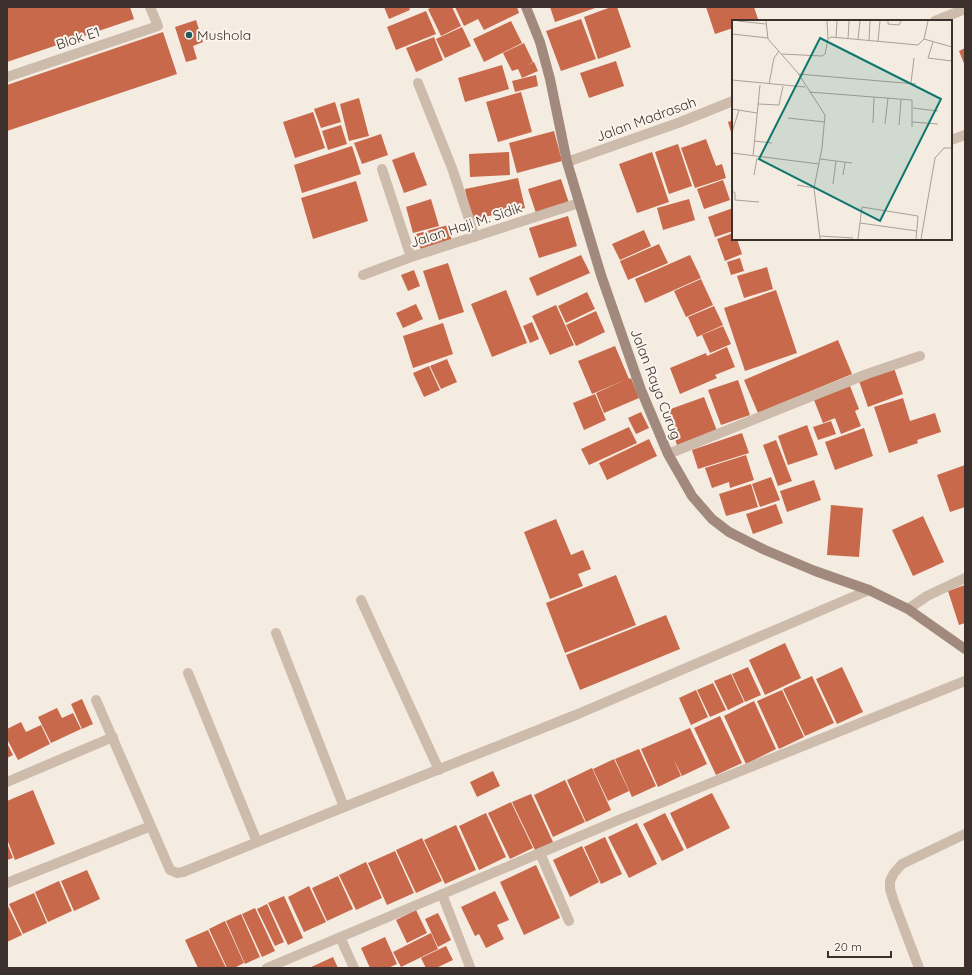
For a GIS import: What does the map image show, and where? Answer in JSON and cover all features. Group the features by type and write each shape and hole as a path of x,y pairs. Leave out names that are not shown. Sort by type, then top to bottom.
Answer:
{"main road":[{"name":"Jalan Raya Curug","path":"526,7 540,42 550,79 567,162 601,275 642,390 668,454 692,496 712,519 729,532 765,550 815,571 869,590 908,609 965,649"}],"street":[{"name":"Blok E1","path":"7,77 158,26 150,7"},
{"path":"938,20 965,9"},
{"path":"418,83 452,168 475,237"},
{"name":"Jalan Madrasah","path":"567,162 678,123 732,101"},
{"path":"952,140 965,135"},
{"path":"382,169 411,257"},
{"name":"Jalan Haji M. Sidik","path":"363,275 411,257 579,203"},
{"path":"668,454 867,374 920,356"},
{"path":"908,609 927,596 965,578"},
{"path":"96,700 170,870 177,873 183,872 578,714 869,590"},
{"path":"361,600 439,770"},
{"path":"276,633 344,807"},
{"path":"188,673 257,842"},
{"path":"267,968 631,815 965,681"},
{"path":"7,782 113,737"},
{"path":"7,883 151,826"},
{"path":"919,968 894,902 890,889 890,881 894,873 902,864 965,834"},
{"path":"540,853 569,921"},
{"path":"442,894 470,967"},
{"path":"340,938 354,968"}],"building":[{"path":"7,7 130,7 134,19 7,62"},
{"path":"384,7 409,7 410,10 389,19"},
{"path":"433,7 452,7 461,26 441,36 428,9"},
{"path":"455,7 517,7 519,13 484,30 478,19 464,26"},
{"path":"550,7 598,7 555,22"},
{"path":"611,7 617,7 631,47 598,59 584,17"},
{"path":"706,7 754,7 758,19 732,20 732,28 715,34"},
{"path":"426,11 436,34 396,50 387,27"},
{"path":"581,19 596,59 561,71 546,31"},
{"name":"Mushola","path":"196,20 203,42 193,46 197,59 186,62 175,27"},
{"path":"511,21 522,43 484,62 473,39"},
{"path":"462,27 471,46 445,58 436,39"},
{"path":"163,32 177,74 7,131 7,85"},
{"path":"434,37 443,60 416,72 406,48"},
{"path":"524,43 533,62 526,66 534,62 538,71 522,78 518,69 512,71 503,53"},
{"path":"965,48 965,66 959,51"},
{"path":"616,61 624,86 589,98 580,73"},
{"path":"502,65 509,89 465,102 458,78"},
{"path":"536,75 538,86 515,92 512,81"},
{"path":"521,92 532,132 498,142 486,102"},
{"path":"359,98 369,136 349,141 340,104"},
{"path":"335,102 341,122 321,128 314,109"},
{"path":"313,112 325,148 295,158 283,122"},
{"path":"732,120 732,136 728,122"},
{"path":"341,125 347,144 328,150 322,131"},
{"path":"554,131 562,161 517,173 509,143"},
{"path":"381,134 388,155 362,164 354,143"},
{"path":"706,139 716,166 722,164 726,178 695,188 681,148"},
{"path":"678,144 692,186 669,194 655,152"},
{"path":"352,146 361,174 302,193 294,165"},
{"path":"414,152 427,185 404,193 392,160"},
{"path":"509,152 510,175 470,177 469,154"},
{"path":"652,152 669,202 637,213 619,164"},
{"path":"518,178 525,208 471,220 465,189"},
{"path":"561,179 569,203 536,213 528,189"},
{"path":"723,180 730,200 704,209 697,189"},
{"path":"356,181 368,221 313,239 301,198"},
{"path":"431,199 439,226 413,233 406,207"},
{"path":"689,199 695,220 663,230 657,208"},
{"path":"732,208 732,231 715,237 708,217"},
{"path":"568,216 577,246 539,258 529,228"},
{"path":"448,225 452,241 421,250 416,234"},
{"path":"644,230 651,246 620,260 612,244"},
{"path":"732,233 732,240 737,240 742,254 725,261 717,239"},
{"path":"659,244 668,263 628,280 620,261"},
{"path":"581,255 590,273 537,296 529,278"},
{"path":"690,255 701,278 645,303 635,279"},
{"path":"740,258 744,271 731,275 727,262"},
{"path":"448,263 464,312 439,320 423,271"},
{"path":"767,267 773,289 744,298 737,276"},
{"path":"414,270 420,286 408,291 401,275"},
{"path":"701,279 713,305 686,317 674,291"},
{"path":"506,290 527,343 492,357 471,304"},
{"path":"776,290 797,353 745,371 724,308"},
{"path":"587,292 595,309 566,323 558,306"},
{"path":"416,304 423,319 403,328 396,313"},
{"path":"556,305 574,345 550,355 532,316"},
{"path":"714,306 723,325 697,337 688,317"},
{"path":"596,311 605,332 576,346 566,325"},
{"path":"532,322 539,339 530,343 523,326"},
{"path":"443,323 453,354 413,368 403,336"},
{"path":"723,326 731,344 710,353 702,335"},
{"path":"838,340 852,374 758,413 744,380"},
{"path":"615,346 639,398 604,413 596,393 627,379 592,394 578,361"},
{"path":"727,347 735,367 715,375 717,378 680,394 670,368 706,353 707,356"},
{"path":"447,359 457,382 441,389 430,366"},
{"path":"429,366 440,390 424,397 413,373"},
{"path":"894,368 903,394 868,407 859,381"},
{"path":"738,380 750,415 721,425 708,390"},
{"path":"850,386 859,409 855,411 861,426 841,434 835,418 823,423 814,400"},
{"path":"595,394 606,420 584,430 573,403"},
{"path":"704,397 717,431 677,445 665,411"},
{"path":"903,398 910,421 935,413 941,432 917,440 918,443 889,453 874,407"},
{"path":"641,412 649,428 636,434 628,418"},
{"path":"831,421 836,434 818,440 813,427"},
{"path":"807,425 818,455 788,465 778,436"},
{"path":"629,427 637,443 589,465 581,449"},
{"path":"864,428 873,456 835,470 825,442"},
{"path":"742,433 749,453 698,469 692,450"},
{"path":"649,439 657,456 607,480 599,463"},
{"path":"776,440 792,481 778,486 763,445"},
{"path":"746,455 754,480 730,488 729,482 712,488 705,468"},
{"path":"965,465 965,507 950,512 937,475"},
{"path":"771,477 780,500 760,507 752,484"},
{"path":"814,480 821,500 787,512 780,491"},
{"path":"751,484 758,507 726,516 719,494"},
{"path":"776,504 783,523 753,534 746,514"},
{"path":"831,505 863,508 859,557 827,555"},
{"path":"923,516 944,562 913,576 892,530"},
{"path":"556,519 571,555 583,550 591,569 578,574 583,586 550,599 524,532"},
{"path":"616,575 636,625 565,653 546,603"},
{"path":"965,585 965,623 959,625 948,591"},
{"path":"666,615 680,649 580,690 566,655"},
{"path":"785,643 801,678 765,695 749,660"},
{"path":"748,667 761,695 745,702 732,674"},
{"path":"842,667 863,712 837,724 816,679"},
{"path":"731,674 744,702 728,710 714,681"},
{"path":"812,676 834,723 805,736 783,689"},
{"path":"713,683 726,710 710,717 697,690"},
{"path":"696,690 708,717 691,725 679,698"},
{"path":"782,690 804,737 779,749 757,701"},
{"path":"82,699 93,724 82,729 71,704"},
{"path":"754,701 776,749 746,764 724,716"},
{"path":"57,708 62,718 73,713 81,729 51,743 38,717"},
{"path":"720,716 742,763 716,775 694,728"},
{"path":"21,722 26,732 41,725 50,744 18,760 7,739 7,729"},
{"path":"690,728 707,764 682,776 673,758 681,776 658,787 641,749"},
{"path":"7,743 13,755 7,758"},
{"path":"639,749 656,786 632,797 615,759"},
{"path":"614,759 629,791 608,801 593,769"},
{"path":"592,768 611,810 586,822 567,780"},
{"path":"493,771 500,786 477,797 470,782"},
{"path":"565,780 585,822 553,837 534,795"},
{"path":"33,790 55,844 15,860 7,839 7,801"},
{"path":"712,793 730,828 687,849 670,813"},
{"path":"531,794 553,842 535,850 512,802"},
{"path":"511,802 533,848 510,859 488,813"},
{"path":"486,813 506,857 479,870 459,826"},
{"path":"665,813 684,850 662,861 643,824"},
{"path":"637,823 657,864 629,878 608,837"},
{"path":"456,825 476,870 445,884 424,840"},
{"path":"605,837 622,874 601,884 584,847"},
{"path":"422,838 442,881 416,893 396,850"},
{"path":"7,843 13,858 7,860"},
{"path":"582,846 599,882 570,897 553,860"},
{"path":"395,851 414,893 387,905 368,863"},
{"path":"366,862 382,898 356,910 339,875"},
{"path":"536,865 560,918 524,935 500,882"},
{"path":"87,870 100,899 74,911 61,881"},
{"path":"338,876 353,909 327,921 312,888"},
{"path":"59,881 72,911 48,922 35,892"},
{"path":"309,886 326,922 304,932 288,897"},
{"path":"495,891 509,920 497,925 504,939 486,948 479,934 475,936 461,907"},
{"path":"34,893 47,923 23,934 9,904"},
{"path":"284,896 303,938 288,945 268,903"},
{"path":"7,904 22,935 7,942"},
{"path":"267,904 284,942 275,946 257,909"},
{"path":"255,908 275,951 262,957 242,914"},
{"path":"416,910 427,933 407,943 396,920"},
{"path":"438,913 451,940 438,947 425,919"},
{"path":"241,914 260,957 245,964 226,921"},
{"path":"225,921 244,963 234,968 227,968 209,929"},
{"path":"208,930 226,968 198,968 185,940"},
{"path":"431,933 438,949 401,967 393,952"},
{"path":"385,937 397,964 388,968 370,968 361,948"},
{"path":"446,946 453,960 436,968 426,968 421,958"},
{"path":"333,957 338,968 309,968"}],"place":[{"name":"Mushola","path":"189,35"}]}
